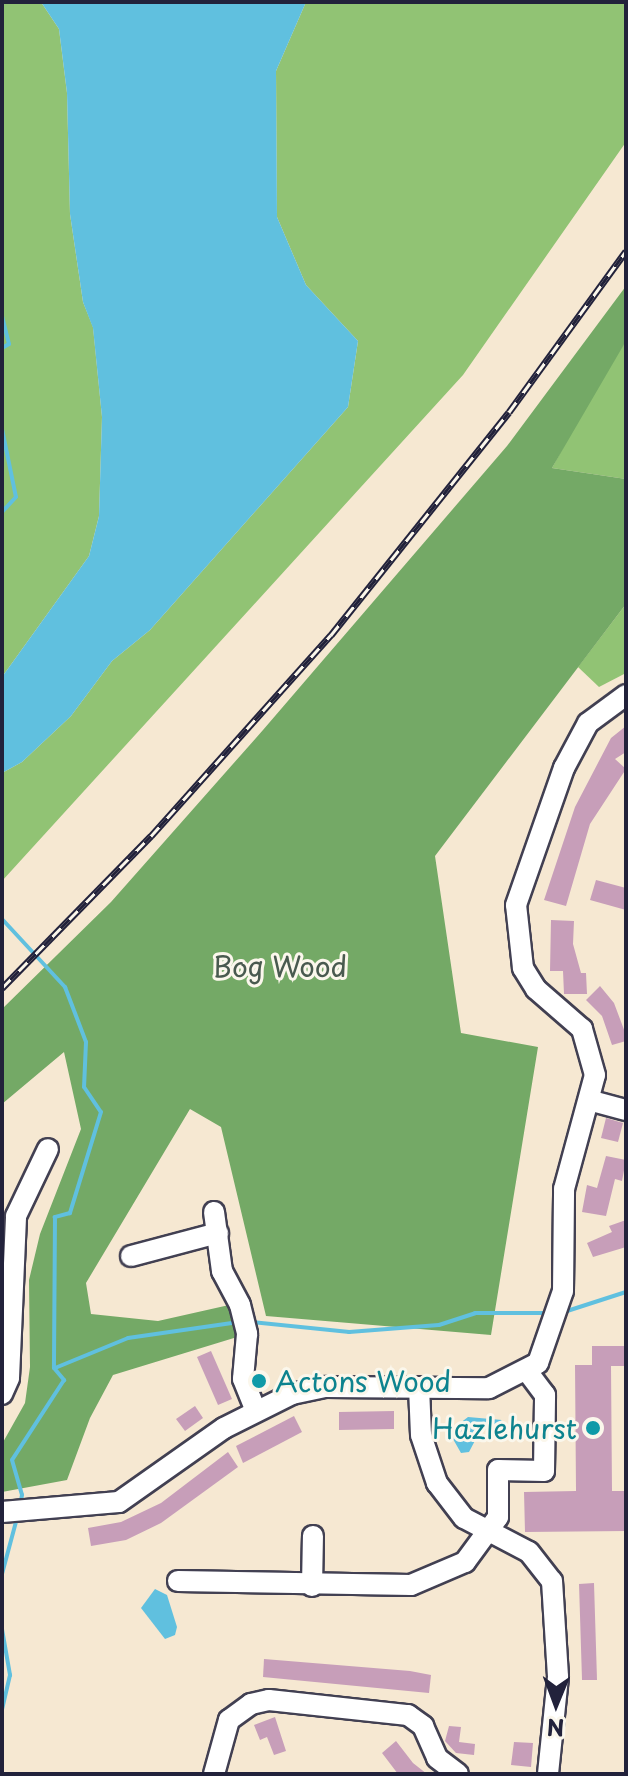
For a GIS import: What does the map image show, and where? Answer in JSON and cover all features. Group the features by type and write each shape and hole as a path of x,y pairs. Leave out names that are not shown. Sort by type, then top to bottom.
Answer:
{"street":[{"path":"13,1512 119,1502 256,1411 317,1389 489,1388 538,1363 553,1329 563,1291 564,1189 592,1101 595,1075 590,1044 582,1029 536,989 523,968 516,905 564,768 588,723 626,695"},
{"path":"592,1101 626,1110"},
{"path":"2,1394 9,1378 8,1258 16,1216 48,1149"},
{"path":"214,1212 222,1271 240,1305 247,1334 243,1379 256,1411"},
{"path":"131,1256 218,1233"},
{"path":"178,1581 312,1586 411,1585 465,1562 489,1534 498,1517 498,1470 544,1471 545,1395 527,1371"},
{"path":"419,1387 421,1435 437,1483 464,1518 489,1534 529,1552 552,1581 558,1677 548,1774"},
{"path":"312,1586 313,1536"},
{"path":"214,1774 225,1726 235,1713 260,1701 398,1712 429,1721 437,1758 458,1774"}],"green space":[{"path":"2,2 41,2 59,29 67,93 70,214 83,302 93,327 102,417 99,516 89,556 2,677"},
{"path":"306,2 626,2 626,142 463,375 2,881 2,773 22,762 71,716 112,661 150,630 348,407 358,341 306,285 277,217 276,71"},
{"name":"Bog Wood","path":"626,286 626,341 552,468 626,479 626,604 435,856 461,1033 538,1047 491,1335 266,1316 221,1127 190,1109 86,1283 91,1314 158,1321 238,1303 247,1334 113,1375 90,1418 67,1480 2,1492 2,1444 25,1403 30,1367 29,1280 40,1234 81,1129 64,1052 2,1104 2,1009 111,902 263,730 507,446"},
{"path":"626,341 626,479 552,468 603,374"},
{"path":"626,604 626,673 599,687 578,667"}],"water":[{"path":"41,2 306,2 276,71 277,217 306,285 358,341 348,407 150,630 112,661 71,716 22,762 2,773 2,677 89,556 99,516 102,417 93,328 83,302 70,214 67,93 59,29"},
{"path":"468,1417 502,1420 479,1433 469,1452 461,1453 453,1439 455,1427"},
{"path":"155,1589 167,1595 177,1627 175,1635 165,1639 141,1608"}],"building":[{"path":"626,726 626,752 615,759 626,769 590,824 566,906 544,900 575,807 611,738"},
{"path":"596,880 626,888 626,910 590,900"},
{"path":"551,920 574,921 573,944 581,973 586,973 587,994 564,994 563,971 550,971"},
{"path":"600,986 614,1003 626,1041 612,1045 602,1016 586,1000"},
{"path":"606,1118 623,1123 618,1142 601,1138"},
{"path":"606,1156 626,1160 622,1181 615,1179 606,1216 582,1212 587,1185 597,1188"},
{"path":"626,1220 626,1247 593,1257 587,1243 612,1232 609,1226"},
{"name":"Hazlehurst","path":"592,1346 626,1346 626,1366 611,1366 612,1491 626,1491 626,1531 525,1532 524,1492 576,1491 575,1365 592,1365"},
{"path":"211,1351 232,1399 218,1405 197,1357"},
{"path":"195,1406 203,1418 185,1431 176,1419"},
{"path":"394,1411 394,1429 339,1430 339,1412"},
{"path":"294,1416 302,1432 243,1463 236,1446"},
{"path":"228,1452 238,1467 161,1523 126,1540 91,1546 88,1528 121,1522 161,1503"},
{"path":"594,1583 597,1680 582,1680 579,1584"},
{"path":"264,1659 431,1675 429,1693 263,1677"},
{"path":"275,1717 286,1751 274,1755 267,1737 260,1740 254,1725"},
{"path":"449,1726 461,1727 459,1742 475,1744 474,1755 456,1753 445,1741"},
{"path":"396,1741 413,1763 427,1774 398,1774 382,1753"},
{"path":"514,1742 533,1743 531,1767 511,1765"}],"waterway":[{"path":"2,316 9,344 2,348"},
{"path":"2,429 16,497 2,512"},
{"path":"2,919 65,987 86,1042 84,1087 101,1112 70,1213 55,1217 54,1368 64,1380 12,1460 22,1495 20,1505"},
{"path":"564,1312 626,1292"},
{"path":"251,1322 349,1332 439,1325 475,1313 547,1313"},
{"path":"55,1368 128,1338 239,1322"},
{"path":"2,1574 17,1518"},
{"path":"2,1629 10,1675 2,1709"}],"railway":[{"path":"2,988 151,836 331,635 509,412 626,251"}],"place":[{"name":"Actons Wood","path":"259,1381"},
{"name":"Hazlehurst","path":"593,1428"}]}
